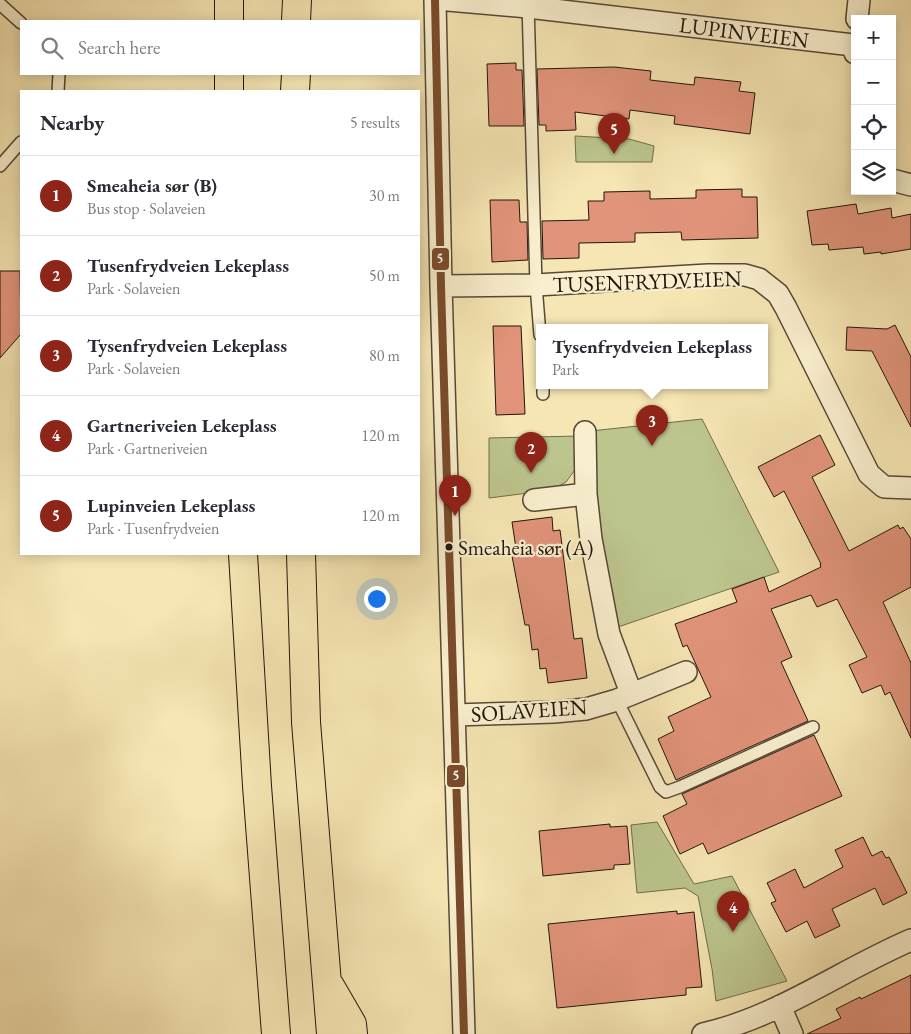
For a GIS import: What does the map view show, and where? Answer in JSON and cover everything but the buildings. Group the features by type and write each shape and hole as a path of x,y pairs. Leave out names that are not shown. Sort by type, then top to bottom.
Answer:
{"highway":[{"path":"229,0 229,20"},
{"path":"296,20 297,0"},
{"path":"229,75 229,90"},
{"path":"296,75 296,90"},
{"path":"243,555 256,786 276,1034"},
{"path":"301,555 306,722 331,1034"},
{"path":"326,978 352,1024 353,1034"}],"street":[{"name":"SOLAVEIEN","path":"435,0 441,286 464,1034"},
{"name":"LUPINVEIEN","path":"448,0 528,4 851,43"},
{"path":"857,15 859,0"},
{"path":"896,181 911,185"},
{"name":"TUSENFRYDVEIEN","path":"441,286 536,285 708,275 745,275 759,280 778,294 786,308 869,474 884,487 911,488"},
{"path":"585,432 586,494 591,539 609,634 624,696"},
{"path":"534,500 586,494"},
{"name":"SOLAVEIEN","path":"455,715 586,709 686,672"},
{"path":"703,1034 744,1022 780,1006 911,940"},
{"path":"780,1006 792,1034"}],"lane":[{"path":"0,4 20,22"},
{"path":"528,4 536,285 539,324"},
{"path":"58,90 59,75"},
{"path":"0,166 20,143"},
{"path":"624,696 660,787 666,792 812,727"}],"green space":[{"path":"575,136 629,139 654,146 652,162 576,162"},
{"path":"702,419 779,572 618,627 587,495 591,431"},
{"path":"579,436 580,463 566,482 552,490 489,498 489,438"},
{"path":"657,822 694,884 732,876 787,981 716,1001 698,896 685,888 637,893 631,825"}],"transit line":[{"name":"5","path":"435,0 441,286 464,1034"}],"place":[{"name":"Lupinveien Lekeplass","path":"614,154"},
{"name":"Tysenfrydveien Lekeplass","path":"652,446"},
{"name":"Tusenfrydveien Lekeplass","path":"531,473"},
{"name":"Smeaheia sør (B)","path":"455,516"},
{"name":"Smeaheia sør (A)","path":"449,547"},
{"name":"Gartneriveien Lekeplass","path":"733,932"}]}
